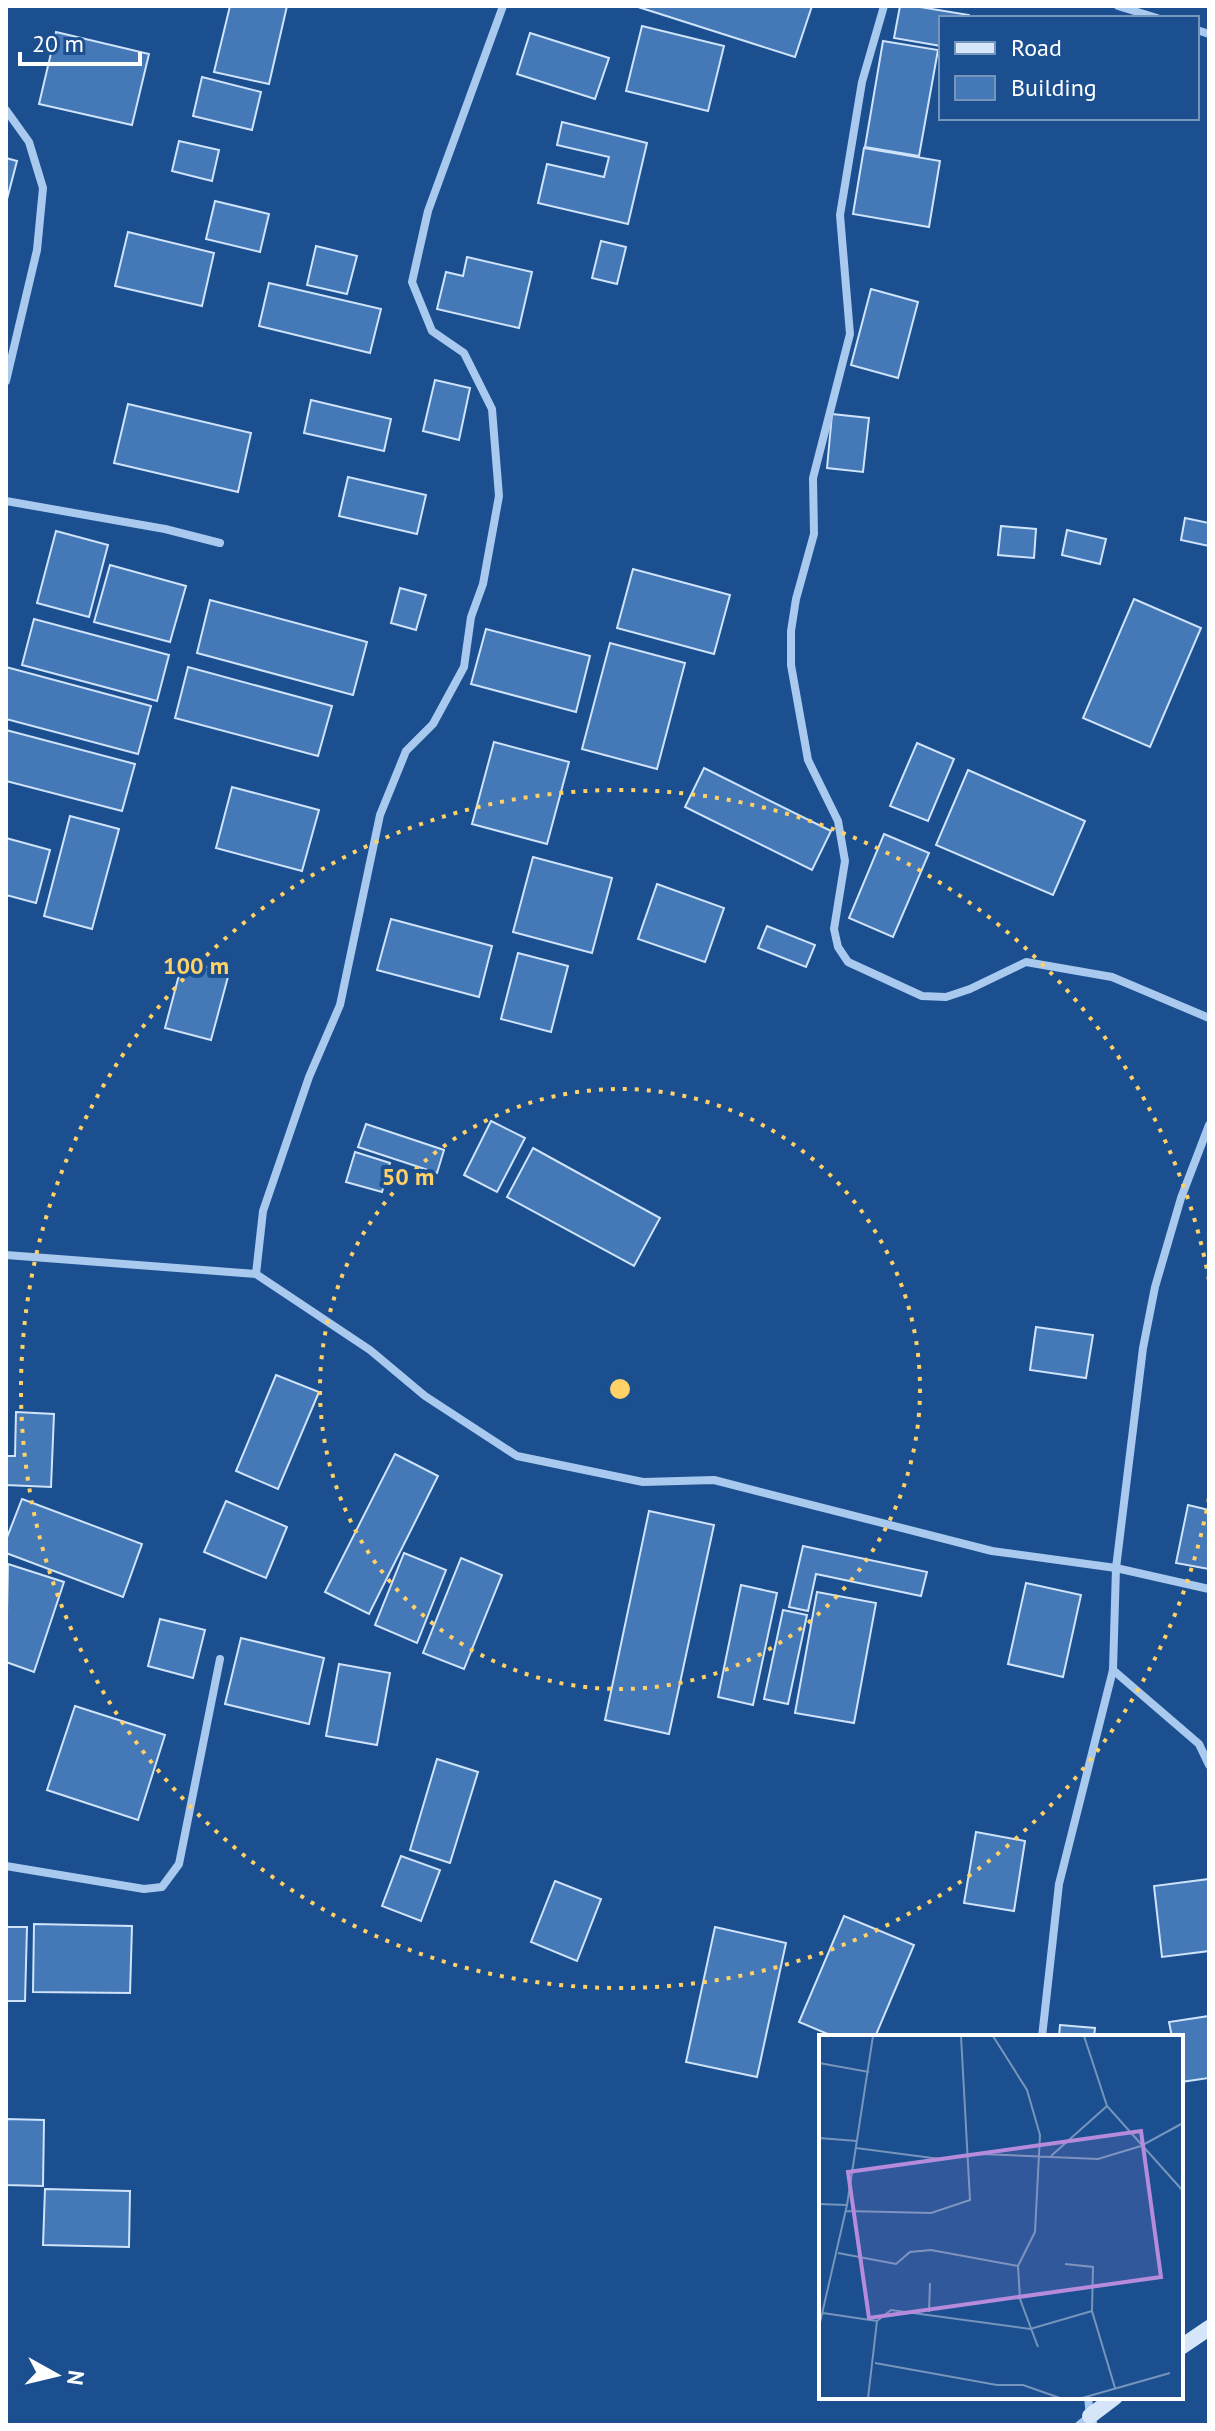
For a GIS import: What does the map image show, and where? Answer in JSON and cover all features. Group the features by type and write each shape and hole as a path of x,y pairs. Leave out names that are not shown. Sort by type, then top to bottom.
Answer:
{"street":[{"path":"256,1274 263,1211 309,1077 340,1005 380,815 406,751 433,724 464,667 471,617 483,584 499,496 492,409 464,353 432,331 412,282 428,211 503,6"},
{"path":"884,6 862,82 840,215 850,334 813,478 814,534 796,599 791,631 791,665 808,760 838,821 845,861 834,929 838,947 848,962 922,996 946,997 1026,962 1112,977 1209,1018"},
{"path":"1118,6 1150,16"},
{"path":"6,110 29,142 43,188 37,250 6,381"},
{"path":"6,501 165,529 220,543"},
{"path":"1042,2035 1059,1884 1113,1670 1116,1568 1143,1348 1155,1287 1181,1198 1209,1125"},
{"path":"6,1255 256,1274 370,1350 425,1396 517,1456 643,1482 714,1480 992,1551 1116,1568 1209,1589"},
{"path":"6,1866 144,1889 162,1887 179,1864 220,1659"},
{"path":"1113,1670 1199,1744 1209,1765"},
{"path":"1183,2346 1209,2328"},
{"path":"1088,2399 1088,2422"},
{"path":"1088,2422 1113,2399"}],"building":[{"path":"230,6 287,6 269,84 214,72"},
{"path":"635,6 812,6 795,57"},
{"path":"900,6 969,15 939,16 939,46 894,38"},
{"path":"642,26 724,46 708,111 626,91"},
{"path":"56,32 149,54 132,125 39,104"},
{"path":"530,33 609,58 595,99 517,74"},
{"path":"883,41 938,50 919,156 865,147"},
{"path":"202,77 261,92 252,130 193,116"},
{"path":"562,122 647,143 628,224 538,203 547,164 604,177 609,157 557,145"},
{"path":"179,141 219,150 212,181 172,171"},
{"path":"864,148 940,161 929,227 853,214"},
{"path":"6,158 17,161 6,203"},
{"path":"215,201 269,214 260,252 206,239"},
{"path":"128,232 214,253 202,306 115,286"},
{"path":"601,241 626,247 617,284 592,278"},
{"path":"316,246 357,256 347,294 307,285"},
{"path":"467,257 532,272 519,328 437,309 446,272 463,276"},
{"path":"269,283 381,309 370,353 259,326"},
{"path":"871,289 918,302 898,378 851,365"},
{"path":"435,380 470,388 459,440 423,431"},
{"path":"311,400 391,419 384,451 304,433"},
{"path":"128,404 251,433 238,492 114,463"},
{"path":"832,414 869,418 863,472 827,468"},
{"path":"348,477 426,495 417,534 339,516"},
{"path":"1185,518 1209,523 1209,546 1181,540"},
{"path":"1001,526 1036,529 1034,558 998,555"},
{"path":"1067,530 1106,539 1100,564 1062,555"},
{"path":"56,531 108,545 89,617 37,603"},
{"path":"110,565 186,586 170,642 94,622"},
{"path":"633,569 730,595 714,654 617,628"},
{"path":"400,588 426,595 416,630 391,623"},
{"path":"1134,599 1201,628 1150,747 1083,718"},
{"path":"210,600 367,642 353,695 197,653"},
{"path":"34,619 169,655 157,701 22,665"},
{"path":"486,629 590,656 576,712 471,684"},
{"path":"610,643 685,663 657,769 582,749"},
{"path":"6,667 151,706 138,754 6,719"},
{"path":"188,667 332,706 318,756 175,718"},
{"path":"6,730 135,764 122,811 6,781"},
{"path":"494,742 569,762 547,844 472,824"},
{"path":"917,743 954,759 928,821 890,806"},
{"path":"704,768 831,831 812,870 685,807"},
{"path":"968,770 1085,821 1053,895 936,845"},
{"path":"232,787 319,810 302,871 216,848"},
{"path":"70,816 119,829 92,929 44,916"},
{"path":"884,834 929,853 893,937 849,918"},
{"path":"6,838 50,850 36,903 6,895"},
{"path":"533,857 612,878 592,953 513,932"},
{"path":"657,884 724,908 705,962 638,939"},
{"path":"391,919 492,946 479,997 377,970"},
{"path":"767,926 815,945 806,967 758,948"},
{"path":"518,953 568,966 551,1032 501,1019"},
{"path":"183,960 229,973 211,1040 165,1028"},
{"path":"491,1121 525,1138 497,1192 464,1175"},
{"path":"366,1124 444,1150 437,1173 358,1147"},
{"path":"533,1148 660,1218 634,1266 507,1197"},
{"path":"355,1152 390,1163 382,1192 346,1182"},
{"path":"1036,1327 1093,1335 1086,1378 1030,1370"},
{"path":"276,1375 319,1392 278,1489 236,1471"},
{"path":"16,1412 54,1414 51,1487 6,1485 6,1456 15,1456"},
{"path":"395,1454 438,1476 369,1614 325,1592"},
{"path":"22,1499 142,1544 123,1597 6,1553 6,1540"},
{"path":"226,1501 287,1527 266,1578 204,1552"},
{"path":"1188,1505 1209,1510 1209,1569 1176,1563"},
{"path":"649,1511 714,1525 669,1734 605,1720"},
{"path":"803,1546 927,1572 921,1596 816,1574 808,1611 789,1607"},
{"path":"404,1553 446,1570 417,1643 375,1625"},
{"path":"461,1558 502,1575 464,1669 423,1653"},
{"path":"8,1564 64,1582 34,1672 6,1662"},
{"path":"1026,1583 1081,1595 1063,1677 1008,1664"},
{"path":"741,1585 777,1593 753,1705 718,1697"},
{"path":"817,1592 876,1603 854,1723 795,1713"},
{"path":"783,1610 807,1615 788,1704 764,1699"},
{"path":"160,1619 205,1630 193,1678 148,1666"},
{"path":"241,1638 324,1658 309,1724 225,1704"},
{"path":"339,1664 390,1673 377,1745 326,1736"},
{"path":"75,1706 165,1735 138,1820 47,1790"},
{"path":"437,1759 478,1772 450,1863 410,1850"},
{"path":"976,1832 1025,1841 1014,1911 964,1903"},
{"path":"401,1856 440,1870 421,1921 382,1906"},
{"path":"1209,1879 1209,1951 1162,1957 1154,1886"},
{"path":"555,1881 601,1899 577,1961 531,1942"},
{"path":"844,1916 914,1945 876,2035 830,2035 799,2022"},
{"path":"34,1924 132,1926 130,1993 33,1992"},
{"path":"6,1927 27,1927 25,2001 6,2001"},
{"path":"715,1927 786,1943 757,2077 686,2062"},
{"path":"1209,2016 1209,2078 1183,2082 1183,2035 1172,2035 1169,2022"},
{"path":"1060,2025 1095,2028 1094,2035 1059,2035"},
{"path":"6,2119 44,2120 43,2186 6,2185"},
{"path":"45,2189 130,2191 129,2247 43,2245"}]}
